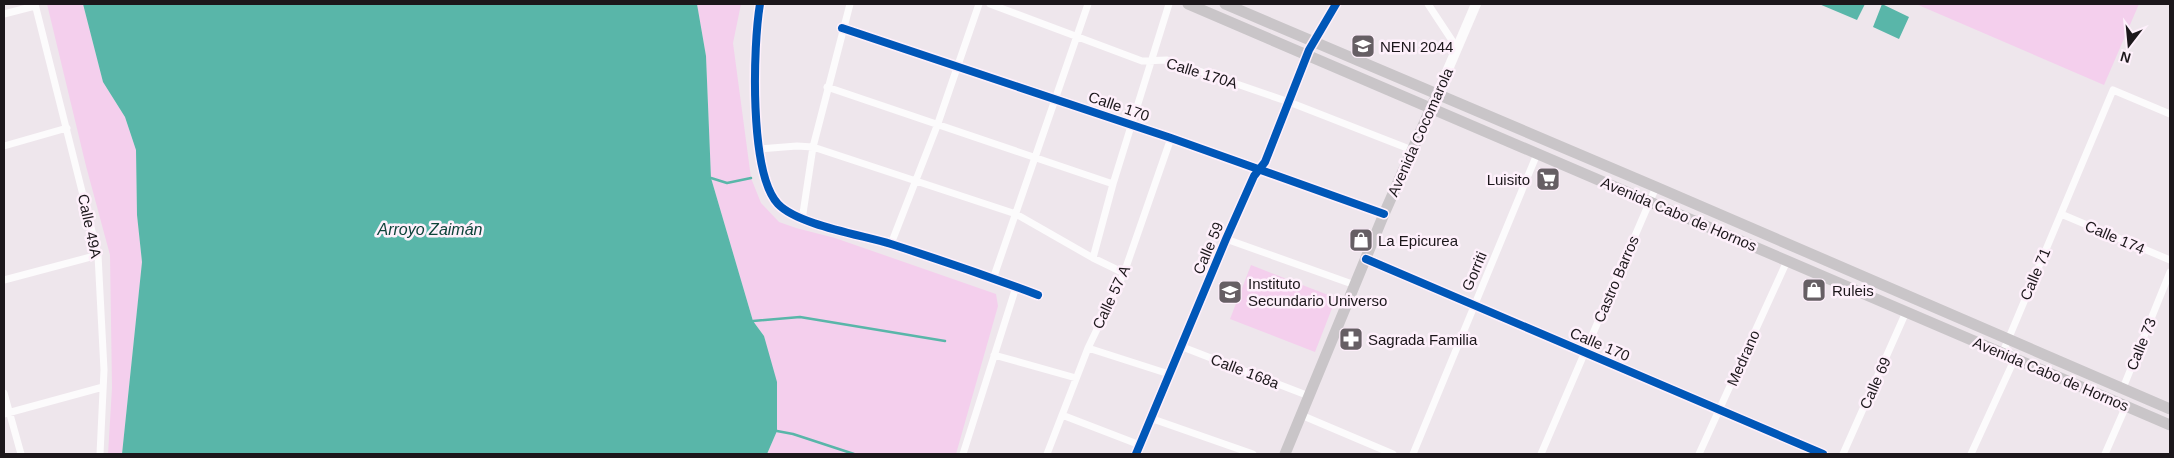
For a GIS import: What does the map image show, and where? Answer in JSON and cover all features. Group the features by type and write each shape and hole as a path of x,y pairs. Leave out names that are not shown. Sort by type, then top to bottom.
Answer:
{"main road":[{"name":"Avenida Cabo de Hornos","path":"1188,4 2170,425"},
{"name":"Avenida Cabo de Hornos","path":"1225,4 1656,186 2170,409"},
{"name":"Avenida Cocomarola","path":"1285,454 1384,214 1438,95 1476,4"}],"street":[{"path":"760,4 755,45 759,150 764,176 778,205 802,220 891,244 1038,295"},
{"path":"802,220 813,147 842,28 850,4"},
{"path":"891,244 937,126 979,4"},
{"name":"Calle 170A","path":"990,4 1142,61 1167,60 1289,102 1412,150"},
{"path":"993,279 1088,4"},
{"path":"1093,258 1113,184 1169,4"},
{"name":"Calle 59","path":"1136,454 1226,240 1259,170 1265,162 1314,41 1336,4"},
{"path":"1428,4 1457,48"},
{"path":"4,14 35,5"},
{"name":"Calle 49A","path":"35,5 98,255 104,370 100,454"},
{"name":"Calle 170","path":"842,28 1056,98 1384,214"},
{"path":"827,87 937,126 1113,184"},
{"name":"Calle 71","path":"2008,339 2113,90 2170,114"},
{"path":"4,146 67,128"},
{"name":"Calle 57 A","path":"1047,454 1088,348 1124,273 1171,138"},
{"path":"759,150 797,146 813,147 917,180 1016,214 1093,258 1124,273"},
{"name":"Gorriti","path":"1413,454 1537,154"},
{"name":"Castro Barros","path":"1541,454 1656,186"},
{"name":"Calle 174","path":"2061,214 2170,260"},
{"path":"1226,240 1355,285"},
{"path":"4,280 98,255"},
{"name":"Calle 170","path":"1366,259 1823,454"},
{"name":"Medrano","path":"1699,454 1787,261"},
{"name":"Calle 73","path":"2123,388 2170,272"},
{"path":"963,454 1016,287"},
{"name":"Calle 69","path":"1843,454 1906,312"},
{"path":"1971,454 2015,358 2004,348 2008,339"},
{"name":"Calle 168a","path":"1180,346 1309,396"},
{"path":"1088,348 1169,374"},
{"path":"994,355 1076,378"},
{"path":"7,414 103,387"},
{"path":"4,393 7,414 21,454"},
{"path":"2105,454 2126,406"},
{"path":"1062,415 1140,445"},
{"path":"1301,415 1393,454"},
{"path":"1150,418 1253,454"}],"shaded area":[{"path":"47,4 83,4 103,82 125,117 136,150 137,215 142,262 122,454 108,454 112,388 110,255 86,166"},
{"path":"697,4 741,4 733,43 751,178 761,203 779,222 835,238 996,294 998,306 956,454 767,454 777,431 764,336 753,321 711,178 706,56"},
{"path":"1916,4 2139,4 2104,85"},
{"path":"1251,265 1336,298 1315,352 1230,319"}],"water":[{"name":"Arroyo Zaimán","path":"83,4 697,4 706,56 711,178 753,321 764,336 777,382 777,431 767,454 122,454 142,262 137,215 136,150 125,117 103,82"},
{"path":"1819,4 1865,4 1857,20"},
{"path":"1882,4 1909,17 1899,39 1873,27"}],"waterway":[{"path":"711,178 727,183 751,178"},
{"path":"753,321 800,317 945,341"},
{"path":"777,431 793,434 854,454"}],"cycle path":[{"path":"760,4 755,77 758,138 762,165 769,188 778,204 787,211 815,224 891,244 1038,295"},
{"path":"1136,454 1226,239 1254,176 1265,162 1309,50 1336,4"},
{"path":"842,28 1171,138 1384,214"},
{"path":"1366,259 1823,454"}],"place":[{"name":"NENI 2044","path":"1363,46"},
{"name":"Luisito","path":"1548,179"},
{"name":"La Epicurea","path":"1361,240"},
{"name":"Ruleis","path":"1814,290"},
{"name":"Instituto Secundario Universo","path":"1230,292"},
{"name":"Sagrada Familia","path":"1351,339"}]}
